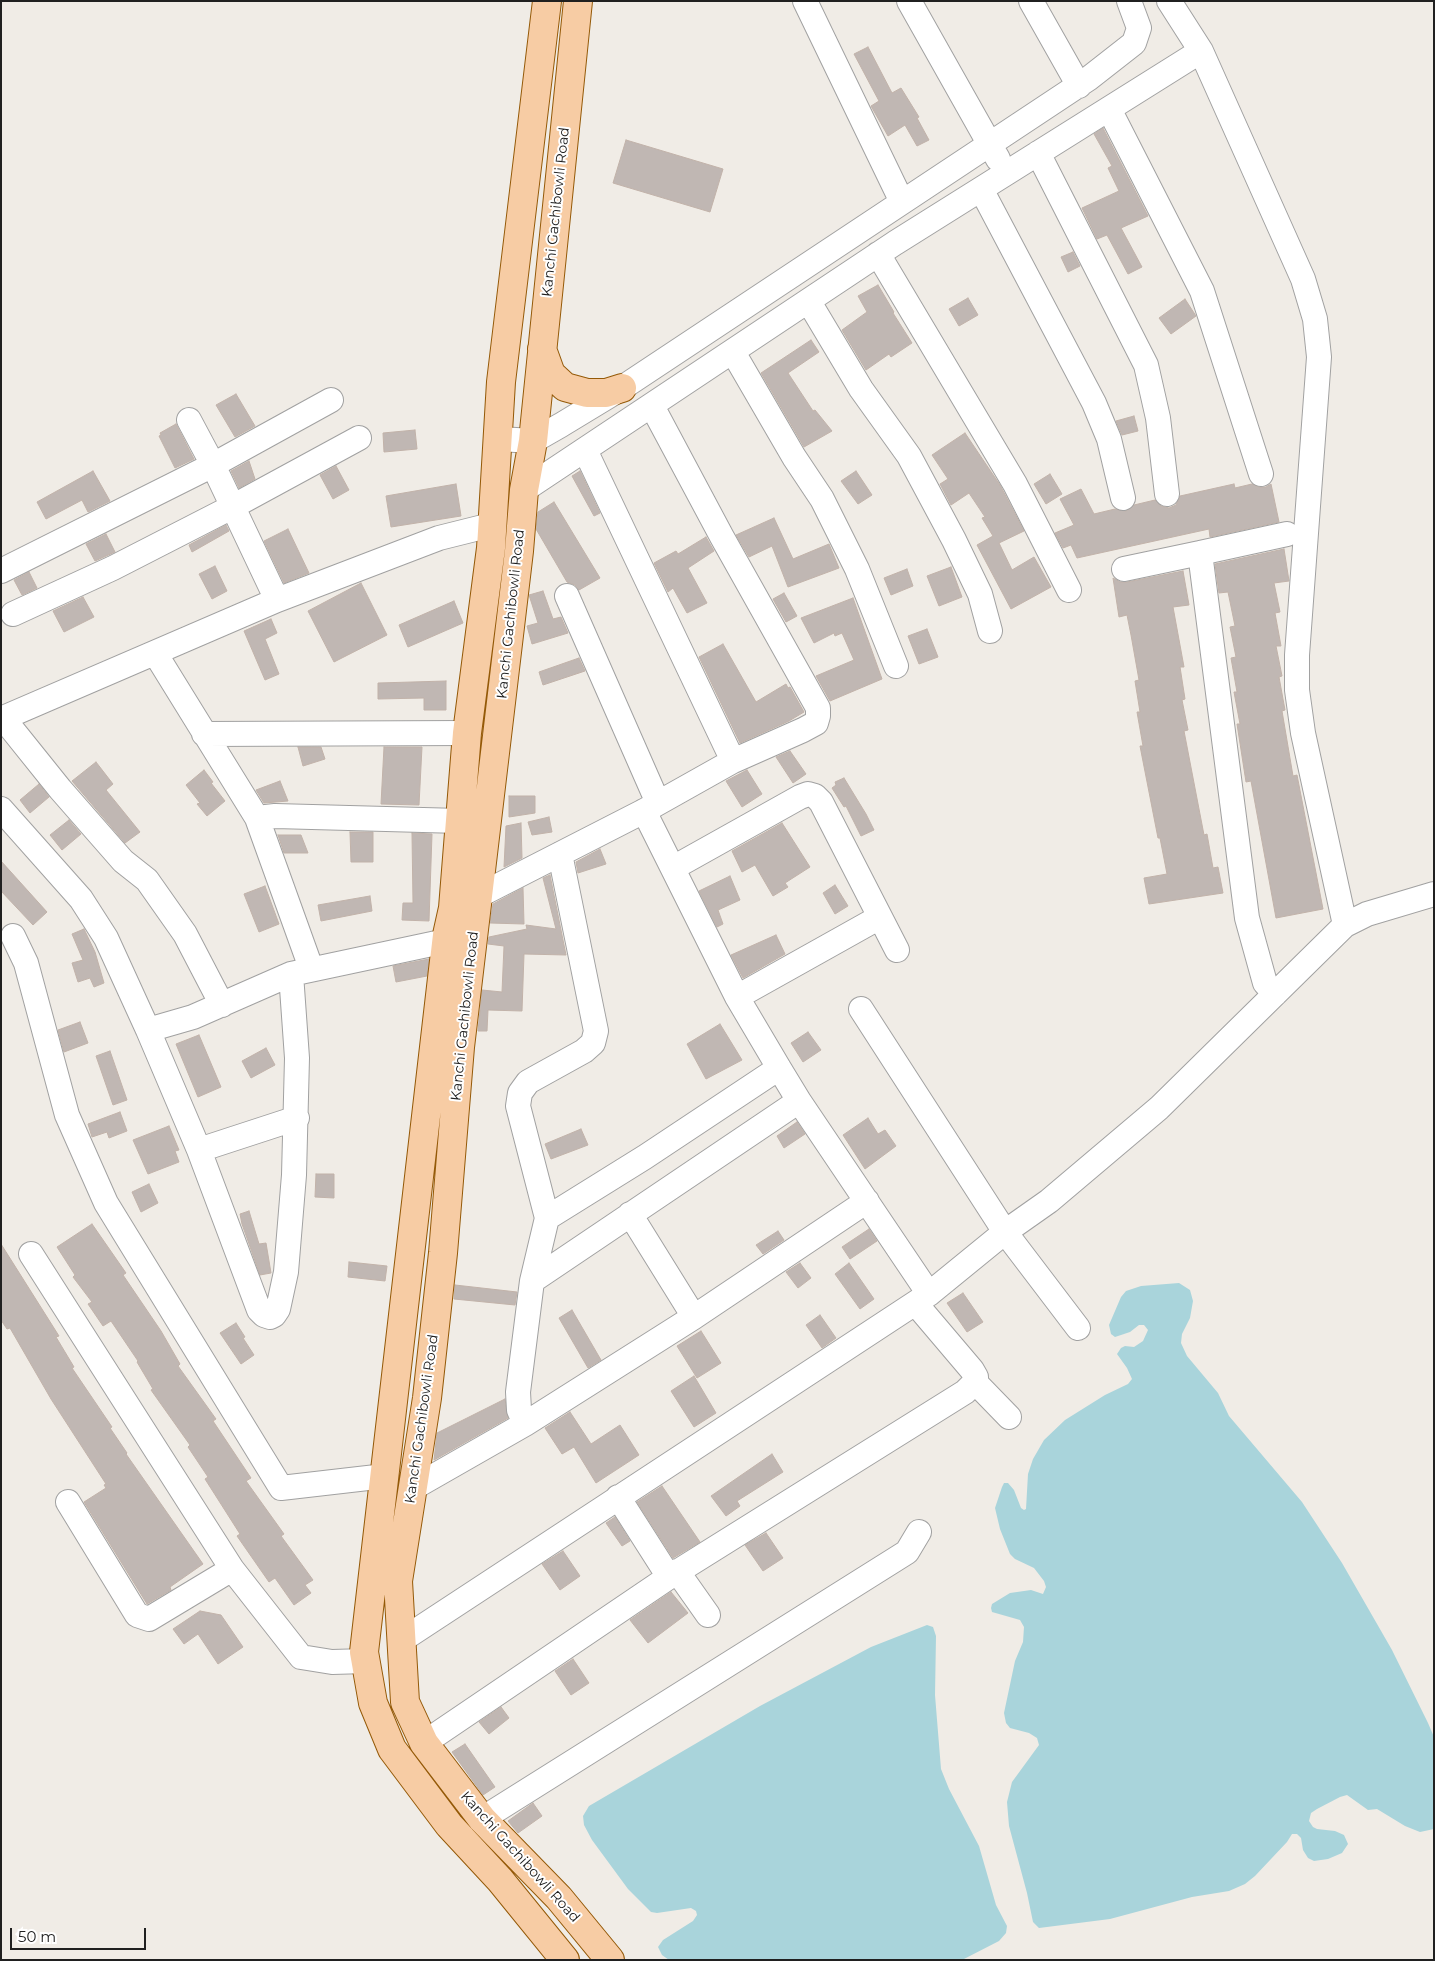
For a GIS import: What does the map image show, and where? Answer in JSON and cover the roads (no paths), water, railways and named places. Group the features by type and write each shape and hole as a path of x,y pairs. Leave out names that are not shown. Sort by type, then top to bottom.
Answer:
{"main road":[{"name":"Kanchi Gachibowli Road","path":"547,1 501,382 499,439 491,536 467,733 453,908 446,941 364,1652 373,1703 392,1749 449,1824 500,1880 566,1960"},
{"name":"Kanchi Gachibowli Road","path":"578,1 533,441 524,490 519,550 460,1047 443,1253 427,1398 398,1581 405,1702 424,1743 482,1819 559,1898 610,1960"},
{"path":"542,349 551,374 565,387 587,393 606,393 622,388"},
{"path":"491,536 519,550"}],"street":[{"path":"805,1 902,202"},
{"path":"909,1 989,145 1007,173"},
{"path":"1031,1 1079,86"},
{"path":"499,439 533,441 622,388 1079,86 1134,42 1139,28 1129,1"},
{"path":"1169,1 1201,50 1303,279 1315,319 1319,357 1297,654 1297,690 1303,733 1345,924"},
{"path":"524,490 809,302 878,254 1201,50"},
{"path":"1109,109 1202,291 1261,474"},
{"path":"1038,153 1146,366 1158,418 1167,494"},
{"path":"981,189 1094,403 1109,439 1123,498"},
{"path":"878,254 1015,484 1069,590"},
{"path":"809,302 861,389 909,456 954,540 980,594 990,631"},
{"path":"733,352 794,456 822,499 856,569 896,666"},
{"path":"1,571 213,465 331,400"},
{"path":"478,896 651,807 733,761 816,723 818,708 722,537 652,406"},
{"path":"189,420 213,465 277,600"},
{"path":"13,614 113,568 232,507 359,438"},
{"path":"585,450 733,761"},
{"path":"1124,569 1287,534"},
{"path":"222,1005 185,934 147,880 116,854 2,719 277,600 439,538 491,536"},
{"path":"1200,553 1247,918 1265,983 1275,994"},
{"path":"424,1743 673,1574 965,1392 975,1382 976,1378 922,1299 867,1201 799,1101 737,997 673,868 651,807 567,596"},
{"path":"1,809 81,900 106,938 200,1150 259,1310 264,1315 270,1317 274,1315 278,1309 286,1272 296,1118 301,971 257,818 155,653"},
{"path":"204,734 467,733"},
{"path":"673,868 800,797 808,794 815,796 821,802 896,950"},
{"path":"257,818 275,816 460,821"},
{"path":"525,1424 519,1410 518,1392 532,1280 547,1218 518,1106 520,1093 528,1082 584,1051 593,1043 596,1031 560,854"},
{"path":"402,1640 922,1299 1005,1232 1049,1201 1159,1108 1345,924 1367,914 1434,894"},
{"path":"737,997 880,917"},
{"path":"13,936 26,963 68,1115 106,1203 281,1488 385,1476"},
{"path":"148,1030 193,1017 301,971 446,941"},
{"path":"861,1009 1005,1232 1078,1328"},
{"path":"547,1218 645,1157 779,1068"},
{"path":"532,1280 799,1101"},
{"path":"200,1150 296,1118"},
{"path":"413,1488 525,1424 694,1317 867,1201"},
{"path":"630,1214 694,1317"},
{"path":"31,1254 232,1569 301,1657 332,1662 366,1661"},
{"path":"975,1382 1009,1417"},
{"path":"618,1497 673,1574 708,1615"},
{"path":"68,1502 137,1615 149,1618 232,1569"},
{"path":"482,1819 907,1552 919,1532"}],"water":[{"path":"1179,1283 1190,1290 1193,1301 1190,1318 1182,1334 1181,1343 1187,1356 1218,1393 1229,1416 1302,1502 1342,1563 1392,1650 1428,1723 1434,1737 1434,1829 1420,1832 1405,1826 1377,1809 1368,1810 1347,1795 1311,1813 1309,1821 1317,1829 1335,1831 1344,1835 1348,1844 1342,1853 1328,1859 1314,1861 1308,1858 1303,1850 1301,1838 1297,1834 1292,1834 1287,1842 1255,1876 1245,1884 1229,1891 1192,1897 1110,1919 1039,1928 1033,1922 1009,1826 1007,1802 1012,1782 1039,1745 1037,1738 1029,1733 1010,1728 1006,1723 1004,1713 1015,1661 1023,1642 1024,1627 1020,1620 992,1612 991,1608 992,1604 1010,1593 1031,1590 1043,1594 1046,1587 1044,1581 1034,1568 1015,1559 1010,1554 1000,1529 995,1508 1004,1483 1008,1483 1014,1490 1021,1508 1026,1509 1028,1474 1033,1459 1044,1440 1065,1420 1105,1395 1128,1384 1132,1379 1117,1354 1125,1346 1134,1347 1143,1341 1148,1330 1144,1325 1139,1325 1130,1332 1115,1337 1111,1334 1109,1325 1121,1297 1126,1291 1141,1286"},
{"path":"927,1625 933,1627 936,1636 935,1695 941,1769 949,1789 979,1846 996,1905 1007,1926 1006,1933 999,1941 962,1960 669,1960 662,1955 658,1947 663,1940 693,1921 697,1915 696,1911 691,1908 657,1913 651,1912 628,1889 592,1840 584,1825 583,1816 589,1806 760,1706 871,1647"}]}
